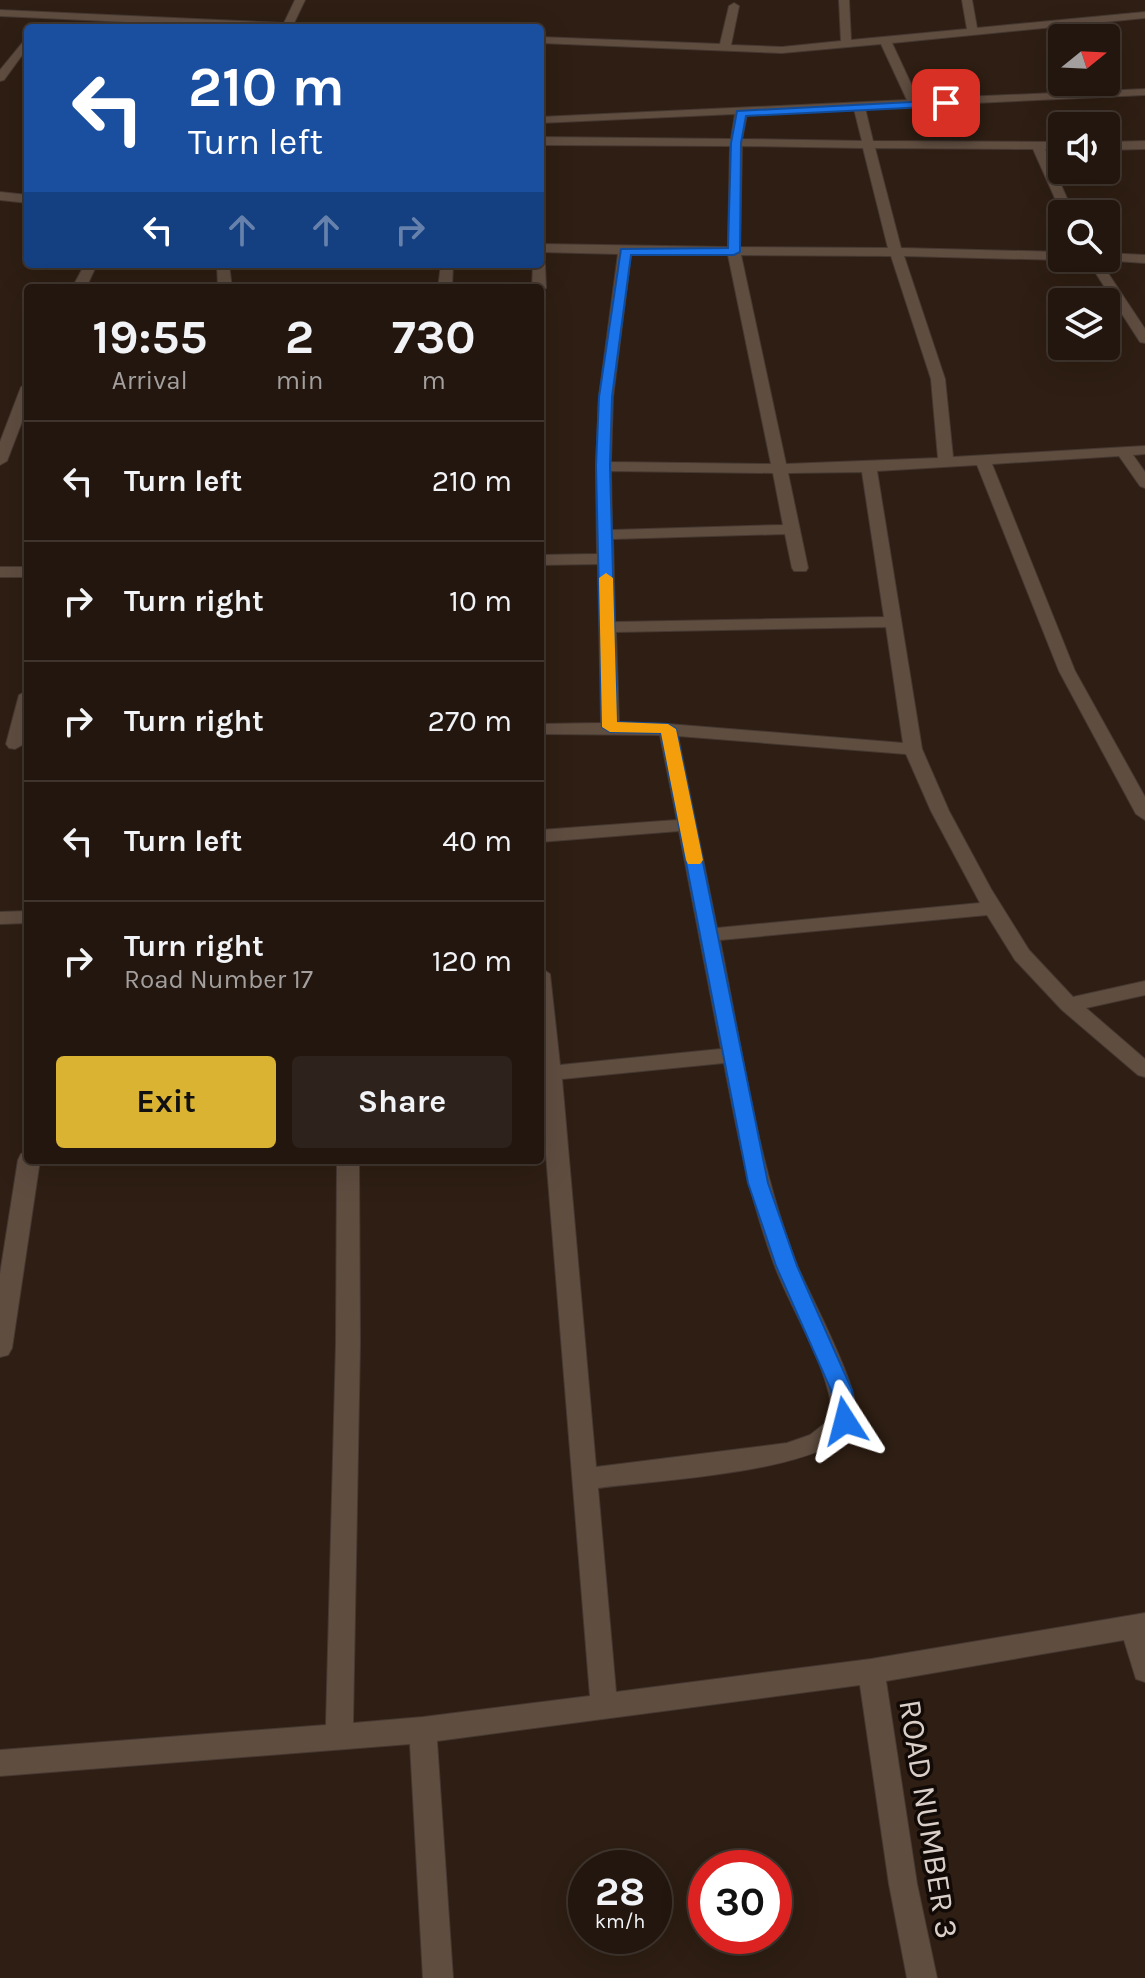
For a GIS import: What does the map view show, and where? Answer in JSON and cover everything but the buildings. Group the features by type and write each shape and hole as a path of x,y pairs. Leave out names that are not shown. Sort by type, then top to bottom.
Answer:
{"street":[{"path":"288,24 300,0"},
{"path":"844,0 846,43"},
{"path":"967,0 973,33"},
{"path":"725,48 734,6"},
{"path":"0,13 152,24"},
{"path":"39,24 46,14"},
{"path":"544,40 782,50 1145,15"},
{"path":"885,40 915,104"},
{"path":"0,78 24,45"},
{"path":"544,120 1145,92"},
{"path":"859,107 895,250 938,379 946,463"},
{"path":"741,113 736,143 734,252 800,568"},
{"path":"544,141 1048,145"},
{"path":"1037,145 1062,200"},
{"path":"1120,146 1145,145"},
{"path":"1,199 24,199"},
{"path":"544,248 734,252 895,250 1048,255"},
{"path":"610,727 603,466 606,397 625,251"},
{"path":"1120,258 1145,259"},
{"path":"1101,272 1145,339"},
{"path":"0,461 24,398"},
{"path":"603,466 869,467 1145,450"},
{"path":"1124,453 1145,483"},
{"path":"983,461 1067,671 1145,814"},
{"path":"869,467 913,749 940,811 992,908 1022,955 1069,1005 1145,1070"},
{"path":"605,535 792,529"},
{"path":"544,560 606,559"},
{"path":"0,572 24,572"},
{"path":"607,627 893,622"},
{"path":"14,744 24,709"},
{"path":"544,729 668,729 913,749"},
{"path":"583,1479 787,1453 819,1442 845,1421 842,1390 786,1266 758,1183 668,729"},
{"path":"544,836 687,825"},
{"path":"709,935 992,908"},
{"path":"0,918 24,917"},
{"path":"1069,1005 1145,988"},
{"path":"544,1040 604,1706"},
{"path":"546,1073 733,1055"},
{"path":"0,1348 28,1164"},
{"path":"339,1737 348,1343 348,1164"},
{"path":"0,1763 423,1730 871,1671 1139,1625 1145,1670"},
{"name":"ROAD NUMBER 3","path":"871,1671 903,1884 922,1978"},
{"path":"423,1730 438,1978"}],"slow traffic":[{"path":"606,578 610,727 668,729 694,860"}],"route":[{"path":"845,1421 842,1390 786,1266 758,1183 668,729 610,727 603,466 606,397 618,324 625,251 734,252 736,143 741,113 946,103"}]}
